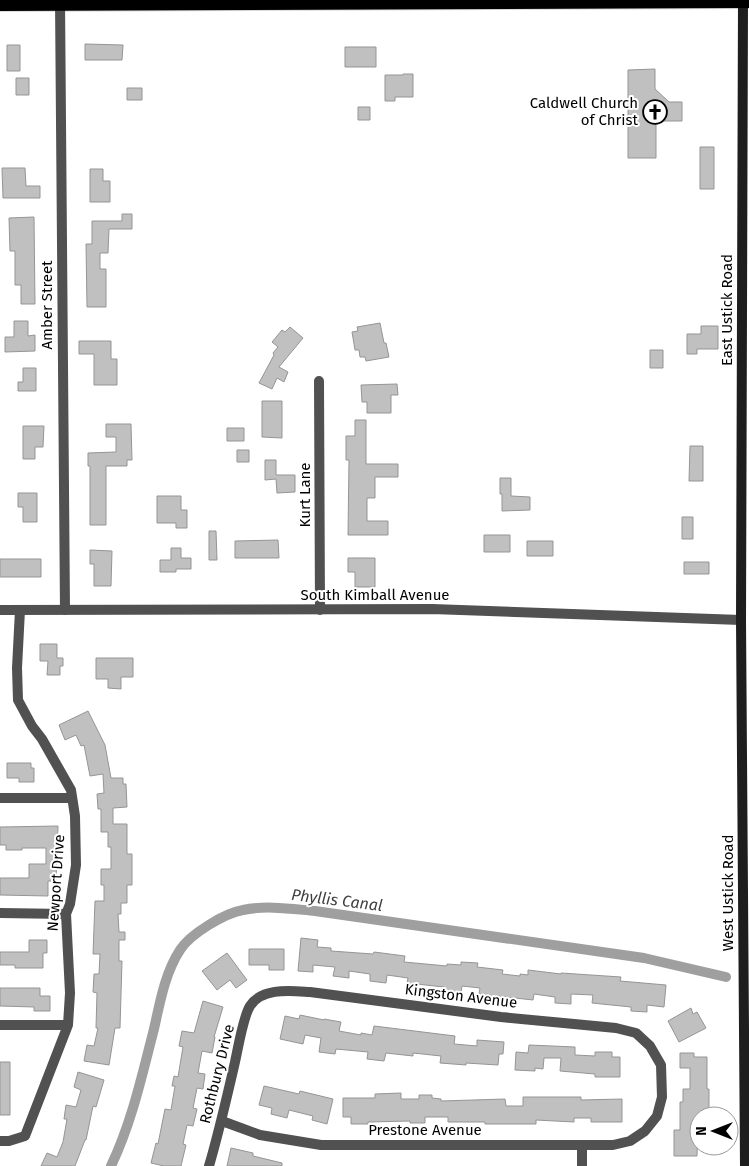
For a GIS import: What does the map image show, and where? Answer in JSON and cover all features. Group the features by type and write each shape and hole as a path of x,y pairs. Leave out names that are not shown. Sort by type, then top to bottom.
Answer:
{"main road":[{"path":"0,5 60,2 745,1"},
{"name":"East Ustick Road","path":"745,1 745,620"},
{"name":"West Ustick Road","path":"745,620 745,1166"}],"street":[{"name":"Amber Street","path":"60,2 64,610"},
{"name":"Kurt Lane","path":"319,381 320,610"},
{"name":"South Kimball Avenue","path":"0,610 432,609 745,620"},
{"name":"Newport Drive","path":"0,1141 9,1141 25,1136 68,1025 70,993 66,914 70,904 76,865 75,816 71,790 18,700 17,668 20,610"},
{"path":"0,798 72,798"},
{"path":"0,913 66,914"},
{"name":"Kingston Avenue","path":"264,995 282,990 310,992 501,1017 616,1028 636,1033 650,1046 661,1065 662,1097 657,1116 645,1131 630,1141"},
{"name":"Rothbury Drive","path":"209,1166 250,1006 264,995"},
{"path":"0,1025 68,1025"},
{"name":"Prestone Avenue","path":"222,1121 260,1135 321,1145 582,1146 614,1145 630,1141"},
{"path":"582,1146 582,1166"}],"building":[{"path":"85,44 123,45 122,60 85,60"},
{"path":"7,45 20,45 20,71 7,71"},
{"path":"345,47 376,47 376,67 345,67"},
{"name":"Caldwell Church of Christ","path":"655,69 655,89 669,102 682,102 682,121 656,121 656,158 628,158 628,70"},
{"path":"413,74 413,97 395,97 395,101 385,101 385,75"},
{"path":"16,78 29,78 29,95 16,95"},
{"path":"127,88 142,88 142,100 127,100"},
{"path":"358,107 370,107 370,120 358,120"},
{"path":"700,147 714,147 714,189 700,189"},
{"path":"2,168 25,168 26,186 40,186 40,198 3,198"},
{"path":"90,169 103,169 103,181 110,181 110,202 90,202"},
{"path":"122,214 132,214 132,229 109,229 108,253 100,253 100,269 106,269 106,307 87,307 86,244 92,244 92,221 122,221"},
{"path":"34,217 35,304 21,304 21,285 15,285 15,251 10,251 9,218"},
{"path":"14,321 28,321 28,336 35,335 35,351 5,352 5,337 14,337"},
{"path":"380,323 389,357 366,361 365,357 360,357 359,350 355,350 352,332 358,331 357,327"},
{"path":"701,326 718,326 718,349 697,349 697,354 687,354 687,334 701,334"},
{"path":"290,327 303,338 279,367 288,372 284,382 277,378 272,389 259,383 274,355 273,353 278,347 272,342 282,330 285,332"},
{"path":"79,341 111,341 111,359 117,359 117,385 94,385 94,354 79,354"},
{"path":"650,350 663,350 663,368 650,368"},
{"path":"23,368 36,368 36,391 18,391 18,382 23,382"},
{"path":"397,384 398,395 391,395 391,413 367,413 367,402 362,402 361,385"},
{"path":"262,401 282,401 282,438 262,437"},
{"path":"355,420 366,420 366,464 398,464 398,477 375,477 375,498 367,498 367,521 388,521 388,535 348,535 349,460 346,460 346,436 355,436"},
{"path":"106,424 131,424 132,460 127,460 127,466 106,466 106,525 90,525 90,466 88,466 88,453 116,452 116,437 106,437"},
{"path":"23,426 44,426 43,447 35,447 35,459 23,459"},
{"path":"227,428 244,428 244,441 227,441"},
{"path":"690,446 703,446 703,481 689,481"},
{"path":"237,450 249,450 249,462 237,462"},
{"path":"265,460 276,460 276,475 295,475 295,492 277,493 276,479 265,480"},
{"path":"500,478 511,478 511,496 530,497 530,510 502,511"},
{"path":"18,493 37,493 37,522 23,522 23,507 18,507"},
{"path":"157,496 181,496 181,510 187,510 187,528 176,528 176,523 157,523"},
{"path":"682,517 693,517 693,539 682,539"},
{"path":"209,531 216,531 217,560 209,560"},
{"path":"484,535 510,535 510,552 484,552"},
{"path":"278,540 279,558 235,558 235,541"},
{"path":"527,541 553,541 553,556 527,556"},
{"path":"171,548 181,548 181,558 191,558 191,569 176,569 176,572 160,572 160,560 171,560"},
{"path":"90,550 112,551 111,586 94,586 94,564 90,564"},
{"path":"348,558 375,558 375,587 355,587 355,572 348,572"},
{"path":"0,559 41,559 41,577 0,577"},
{"path":"684,562 709,562 709,574 684,574"},
{"path":"40,644 57,644 57,658 63,658 63,666 60,666 60,675 47,675 48,661 40,661"},
{"path":"96,658 133,658 133,677 121,677 121,689 108,688 108,679 96,679"},
{"path":"88,711 105,745 111,778 123,778 123,784 126,784 127,807 113,808 113,824 127,824 127,854 132,854 132,885 127,885 127,903 121,903 121,914 118,914 119,932 125,932 125,940 119,940 119,961 122,961 120,1028 115,1028 109,1065 84,1061 87,1045 94,1046 98,1028 96,1028 97,993 93,992 94,974 99,974 100,954 93,954 95,901 104,901 101,869 111,869 111,847 108,847 108,832 101,832 101,809 98,809 97,794 104,793 103,774 90,776 84,745 81,746 76,735 65,740 59,725"},
{"path":"7,763 31,763 31,768 34,768 34,782 19,782 19,778 7,778"},
{"path":"58,826 56,881 48,881 48,896 0,895 0,878 29,878 29,864 46,864 46,848 6,850 6,845 0,845 0,827"},
{"path":"301,938 318,940 317,947 331,948 331,951 373,954 374,952 405,956 404,962 447,966 447,964 461,965 461,962 478,963 477,967 503,970 502,974 528,975 528,970 561,974 621,977 620,981 666,985 664,1007 647,1005 647,1012 631,1011 631,1007 592,1003 593,995 571,994 571,1004 555,1003 555,997 534,994 533,1000 479,994 480,988 462,986 461,993 444,991 444,987 407,983 408,978 387,975 386,983 370,981 370,974 349,971 349,978 333,976 335,967 313,965 313,972 298,971"},
{"path":"29,940 47,940 47,953 43,953 43,968 15,968 15,965 0,965 0,952 29,952"},
{"path":"249,949 284,949 284,970 269,970 269,965 249,965"},
{"path":"227,953 247,980 236,988 230,980 217,990 202,971"},
{"path":"0,988 40,988 40,996 50,996 50,1011 34,1011 34,1007 0,1006"},
{"path":"203,1001 223,1007 214,1037 212,1053 202,1051 198,1073 205,1074 203,1089 197,1088 193,1108 197,1109 193,1126 187,1125 183,1144 186,1145 181,1166 164,1166 151,1163 156,1143 158,1144 165,1109 171,1110 175,1086 172,1086 174,1076 178,1077 183,1047 179,1046 182,1031 194,1033"},
{"path":"691,1008 693,1014 697,1012 706,1028 679,1042 668,1021"},
{"path":"300,1015 341,1022 339,1031 361,1035 361,1033 372,1035 374,1026 455,1036 454,1044 477,1046 477,1040 504,1042 503,1054 499,1054 498,1065 466,1063 466,1065 440,1063 441,1056 413,1053 413,1056 386,1053 384,1061 367,1059 368,1052 336,1049 335,1054 319,1052 321,1038 305,1035 303,1044 280,1039 285,1016 299,1019"},
{"path":"529,1045 575,1047 575,1055 595,1056 595,1052 612,1052 612,1057 620,1057 620,1077 595,1077 595,1074 560,1071 561,1058 544,1058 543,1069 535,1068 535,1071 515,1070 516,1052 528,1053"},
{"path":"680,1053 694,1053 694,1057 707,1057 709,1106 689,1106 689,1156 674,1156 674,1130 680,1130 680,1102 683,1102 683,1089 690,1089 690,1068 680,1068"},
{"path":"0,1062 10,1062 10,1115 0,1115"},
{"path":"78,1072 104,1080 96,1107 93,1106 86,1140 75,1166 41,1166 47,1153 57,1157 63,1142 67,1119 64,1119 66,1105 76,1107 81,1090 74,1087"},
{"path":"264,1086 299,1094 300,1091 333,1099 327,1124 312,1120 313,1116 289,1110 287,1118 271,1114 272,1108 259,1105"},
{"path":"401,1093 401,1099 419,1099 419,1095 432,1095 432,1098 441,1099 441,1101 505,1099 506,1106 523,1106 523,1097 581,1097 581,1100 622,1099 622,1122 591,1122 591,1118 574,1118 574,1122 536,1120 536,1124 485,1124 485,1122 448,1122 448,1117 425,1117 425,1123 410,1123 410,1121 351,1124 351,1117 343,1117 343,1098 375,1098 375,1094"},
{"path":"231,1148 282,1163 282,1166 227,1166"}],"waterway":[{"name":"Phyllis Canal","path":"111,1166 131,1115 170,968 180,950 192,937 218,920 236,912 270,908 315,911 644,958 726,977"}],"place":[{"name":"Caldwell Church of Christ","path":"655,112"}]}
